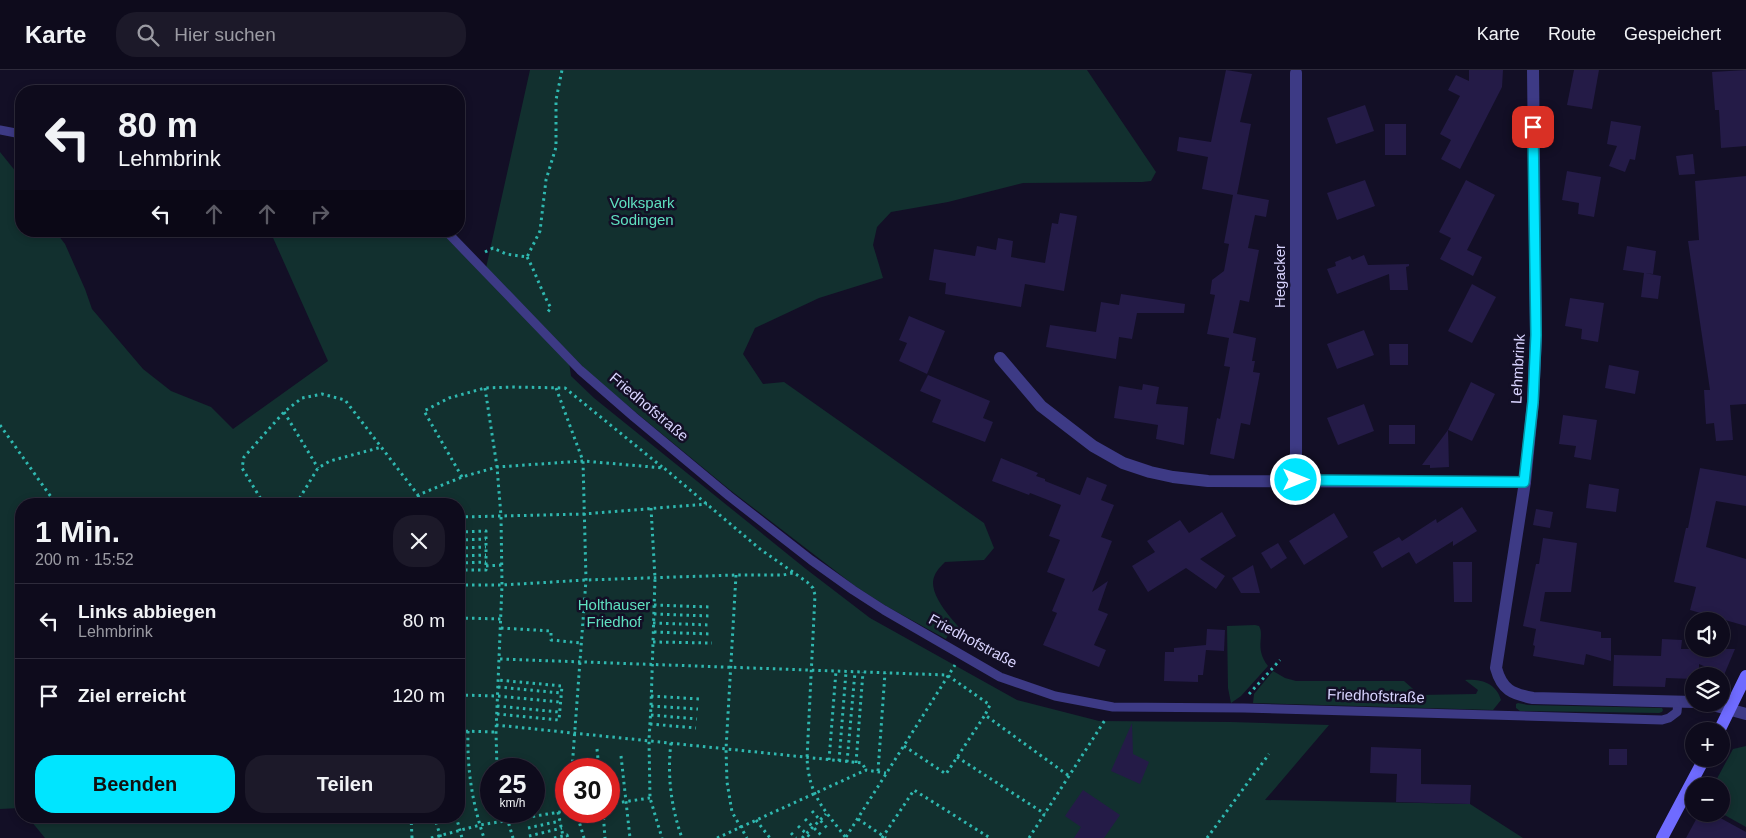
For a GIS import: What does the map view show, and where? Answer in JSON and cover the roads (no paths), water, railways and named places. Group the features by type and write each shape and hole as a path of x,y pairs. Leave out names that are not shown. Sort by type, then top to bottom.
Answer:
{"main road":[{"path":"1724,722 1746,676"},
{"path":"1662,838 1700,767"}],"street":[{"name":"Lehmbrink","path":"1532,70 1536,335 1533,402 1524,482 1496,668 1499,680 1504,686 1522,696 1533,698 1678,701"},
{"name":"Hegacker","path":"1296,72 1296,480"},
{"path":"1000,358 1040,406 1093,446 1123,463 1150,472 1208,481 1524,482"},
{"path":"1678,701 1685,701"},
{"path":"1731,709 1746,714"}],"lane":[{"path":"0,130 15,133"},
{"name":"Friedhofstraße","path":"452,237 580,370 729,496 811,560 884,610 1000,677 1054,696 1113,707 1244,708 1662,720 1669,718 1676,712 1678,701"}],"park label":[{"name":"Volkspark Sodingen","path":"642,212"},
{"name":"Holthauser Friedhof","path":"614,614"}]}
